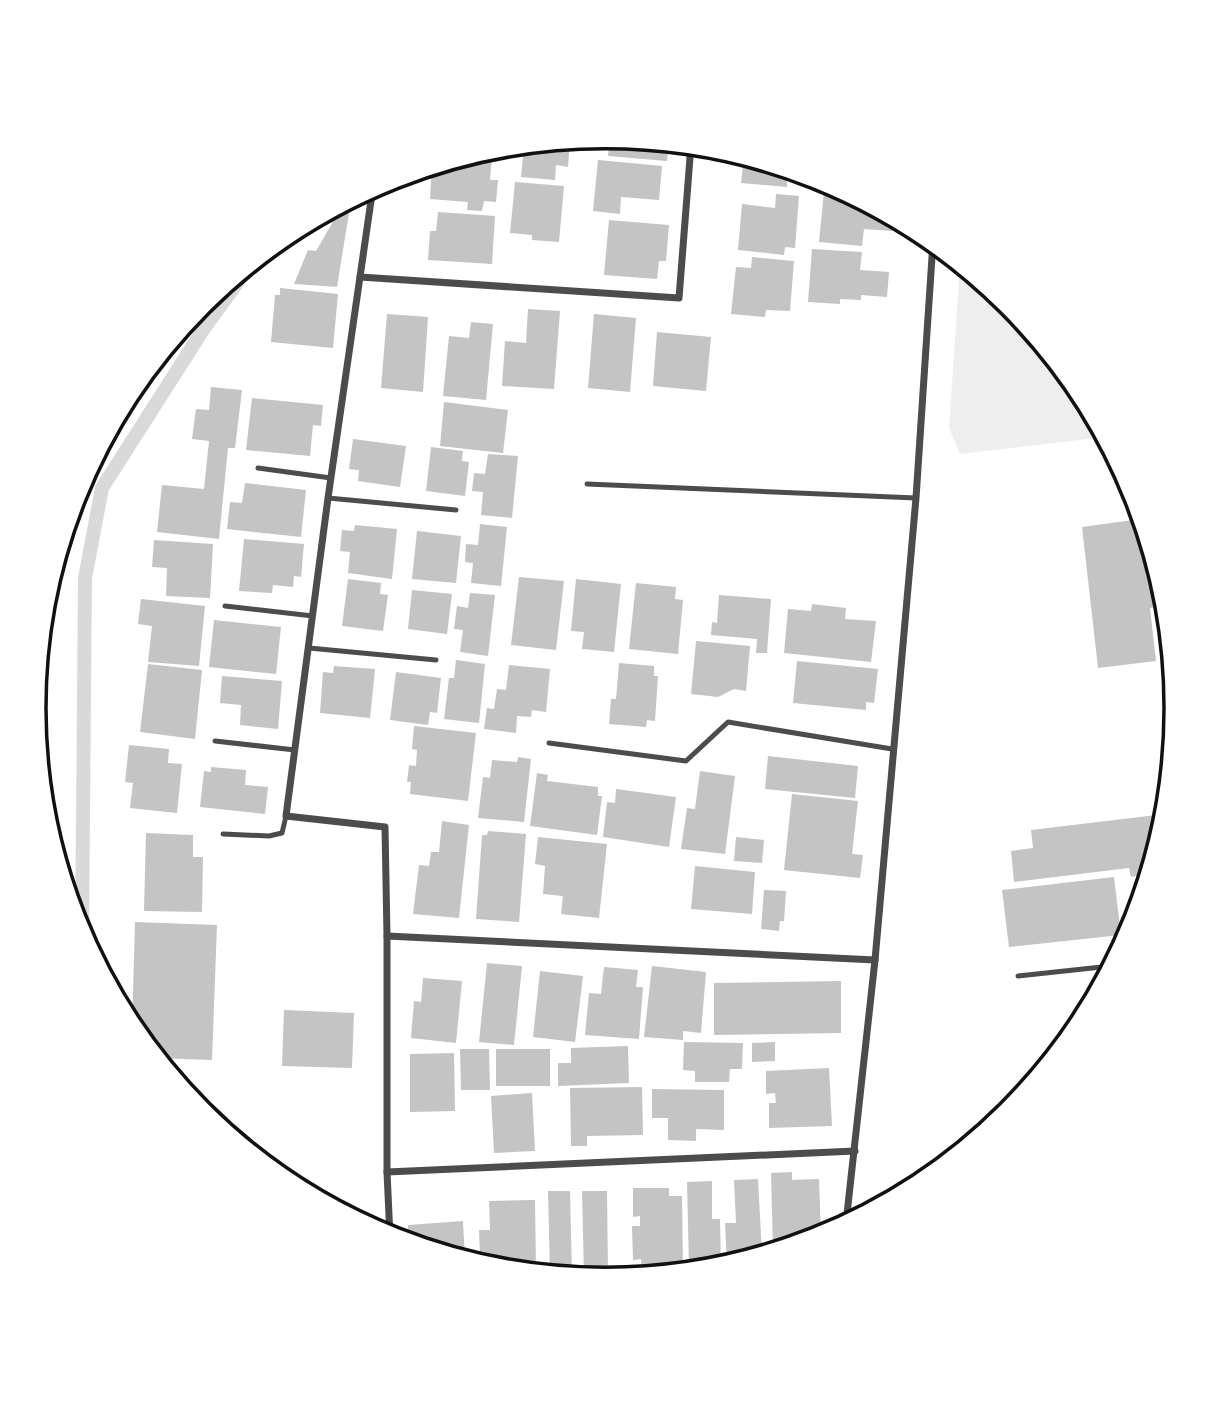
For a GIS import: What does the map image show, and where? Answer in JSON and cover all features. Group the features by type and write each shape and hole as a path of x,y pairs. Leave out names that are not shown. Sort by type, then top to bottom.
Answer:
{"street":[{"path":"360,277 679,298 690,156"},
{"path":"371,201 286,816 385,827 389,1223"},
{"path":"848,1211 875,960 916,498 932,256"},
{"path":"387,936 875,960"},
{"path":"387,1172 855,1151"}],"lane":[{"path":"258,468 331,478"},
{"path":"587,484 916,498"},
{"path":"328,498 456,510"},
{"path":"225,606 313,616"},
{"path":"309,648 436,660"},
{"path":"549,743 686,761 728,722 892,749"},
{"path":"215,741 295,750"},
{"path":"223,834 269,836 282,833 286,816"},
{"path":"1018,976 1100,966"}],"shaded area":[{"path":"959,277 1025,339 1069,397 1094,438 960,454 949,428"}],"building":[{"path":"609,149 668,153 667,161 608,156"},
{"path":"569,150 568,167 556,165 555,180 521,177 523,155"},
{"path":"598,160 662,166 659,200 621,197 620,214 593,211"},
{"path":"492,161 490,180 498,180 496,202 484,201 482,211 467,210 468,202 430,199 431,177"},
{"path":"743,167 787,180 787,187 741,183"},
{"path":"515,182 564,186 559,242 532,240 532,235 510,233"},
{"path":"776,194 799,196 795,248 785,247 784,255 738,250 742,204 775,208"},
{"path":"824,194 892,229 864,229 862,246 819,242"},
{"path":"438,212 495,216 492,264 428,260 430,231 436,231"},
{"path":"349,213 337,287 294,284 308,250 316,251 335,219"},
{"path":"609,220 669,225 666,261 659,261 657,279 604,275"},
{"path":"812,249 862,252 860,270 889,272 887,297 861,295 861,300 840,299 840,304 808,302"},
{"path":"752,257 794,261 790,311 766,310 765,317 731,314 736,267 751,268"},
{"path":"280,288 338,294 333,348 271,342 275,295 280,295"},
{"path":"528,309 560,311 554,389 502,386 505,341 526,343"},
{"path":"387,314 428,317 423,392 381,388"},
{"path":"594,314 636,318 630,392 588,388"},
{"path":"471,322 493,324 486,400 443,396 449,336 469,338"},
{"path":"657,332 711,337 706,391 653,386"},
{"path":"211,387 242,390 235,448 228,448 219,539 157,532 162,485 204,489 209,441 192,439 196,409 209,410"},
{"path":"252,398 323,405 321,426 313,425 310,456 246,450"},
{"path":"444,402 508,410 503,453 440,446"},
{"path":"353,439 406,446 400,487 358,481 359,470 349,469"},
{"path":"431,447 463,451 462,461 469,462 465,496 426,491"},
{"path":"488,454 518,456 512,518 481,515 483,492 472,491 474,473 485,474"},
{"path":"245,483 306,490 301,537 227,529 230,502 242,503"},
{"path":"1131,520 1153,599 1154,608 1150,608 1156,661 1098,668 1082,527"},
{"path":"480,524 507,527 501,586 471,583 473,563 465,562 466,544 478,545"},
{"path":"355,525 397,529 392,579 348,573 350,552 340,551 342,530 354,531"},
{"path":"417,531 461,536 456,583 412,579"},
{"path":"244,539 304,544 301,577 294,576 293,587 273,585 272,593 239,591"},
{"path":"154,540 213,544 210,598 166,596 167,568 152,567"},
{"path":"519,577 564,581 556,650 511,645"},
{"path":"348,579 381,583 380,594 388,595 383,631 342,626"},
{"path":"576,579 621,584 614,652 582,649 584,632 571,631"},
{"path":"636,583 676,587 675,599 683,600 678,654 629,649"},
{"path":"412,590 452,594 447,634 408,629"},
{"path":"470,593 495,595 488,656 460,652 463,630 454,629 457,606 468,608"},
{"path":"719,595 771,599 767,653 756,653 757,639 711,635 712,622 717,623"},
{"path":"141,599 205,606 199,666 148,662 152,626 138,624"},
{"path":"812,604 846,608 845,619 876,621 871,662 784,653 788,609 811,611"},
{"path":"214,620 281,627 276,674 209,667"},
{"path":"696,641 750,646 746,691 734,689 718,697 691,694"},
{"path":"456,660 485,664 479,723 444,719 449,678 454,678"},
{"path":"797,661 878,669 874,703 866,702 866,710 793,703"},
{"path":"619,663 654,666 654,676 658,676 655,721 647,720 646,727 609,724 611,699 616,699"},
{"path":"148,664 202,670 195,739 140,732"},
{"path":"509,665 550,669 546,712 532,710 531,717 517,716 516,733 484,729 487,708 494,709 497,689 506,690"},
{"path":"334,666 375,669 370,718 320,713 323,672 333,673"},
{"path":"396,672 441,678 437,713 430,712 428,725 390,720"},
{"path":"222,676 282,681 278,729 240,725 241,705 220,703"},
{"path":"414,726 476,733 468,801 410,794 411,782 407,782 409,765 416,766 417,750 412,749"},
{"path":"129,745 169,749 168,763 182,764 177,813 130,808 133,783 125,782"},
{"path":"768,756 858,766 855,798 765,789"},
{"path":"518,757 531,759 524,822 478,818 483,777 490,778 492,760 517,762"},
{"path":"211,767 246,770 245,785 268,787 265,814 200,807 204,771 211,772"},
{"path":"700,771 735,776 725,854 681,849 687,808 695,809"},
{"path":"537,773 548,775 547,781 598,787 598,796 602,796 597,835 530,826"},
{"path":"616,789 676,797 669,847 603,837 607,802 615,803"},
{"path":"792,794 858,801 852,854 863,855 860,878 784,870"},
{"path":"1153,815 1137,876 1131,877 1129,868 1014,882 1011,851 1033,848 1031,830"},
{"path":"442,821 469,825 459,918 413,914 419,865 429,866 431,852 439,852"},
{"path":"488,831 526,834 519,922 476,919 482,835 487,835"},
{"path":"146,833 193,835 193,857 203,857 202,912 144,911"},
{"path":"538,837 607,844 599,918 561,914 563,896 543,894 545,866 535,864"},
{"path":"736,837 764,840 762,863 734,861"},
{"path":"695,866 755,872 752,914 691,909"},
{"path":"1114,877 1120,925 1115,936 1009,947 1002,890"},
{"path":"764,890 786,891 784,921 780,921 779,931 761,929"},
{"path":"135,922 217,925 212,1060 169,1058 133,1007"},
{"path":"487,963 522,966 514,1045 479,1042"},
{"path":"652,966 706,972 701,1033 683,1031 683,1040 644,1037"},
{"path":"604,967 638,970 636,987 643,987 639,1039 585,1035 589,993 601,994"},
{"path":"540,971 583,976 575,1042 533,1037"},
{"path":"423,978 462,981 456,1043 411,1038 414,1001 421,1002"},
{"path":"841,981 841,1033 714,1035 714,983"},
{"path":"284,1010 354,1013 352,1068 282,1066"},
{"path":"684,1042 743,1043 742,1069 730,1069 729,1082 695,1082 695,1071 683,1070"},
{"path":"775,1042 775,1061 752,1062 752,1043"},
{"path":"628,1046 629,1083 558,1086 558,1063 571,1063 571,1048"},
{"path":"460,1049 489,1049 490,1090 461,1090"},
{"path":"496,1049 550,1049 550,1086 496,1086"},
{"path":"454,1053 455,1111 410,1112 410,1054"},
{"path":"829,1068 832,1126 769,1128 769,1103 776,1103 775,1093 766,1094 766,1071"},
{"path":"642,1087 643,1135 587,1136 587,1146 571,1146 570,1088"},
{"path":"652,1089 724,1090 724,1130 696,1129 696,1141 668,1140 668,1118 652,1118"},
{"path":"532,1093 535,1151 494,1153 491,1096"},
{"path":"792,1172 792,1180 819,1179 821,1223 773,1241 771,1173"},
{"path":"758,1179 761,1244 726,1253 725,1223 736,1223 734,1180"},
{"path":"712,1181 712,1219 720,1219 721,1254 689,1260 687,1182"},
{"path":"633,1188 669,1188 669,1196 682,1196 683,1261 641,1266 641,1259 633,1260 632,1226 640,1226 640,1216 633,1217"},
{"path":"548,1191 570,1191 572,1266 550,1264"},
{"path":"582,1191 607,1191 608,1267 584,1266"},
{"path":"535,1200 536,1262 480,1253 479,1230 490,1230 489,1201"},
{"path":"463,1221 464,1249 408,1231 408,1225"}],"waterway":[{"path":"82,907 85,578 102,488 228,295"}]}
